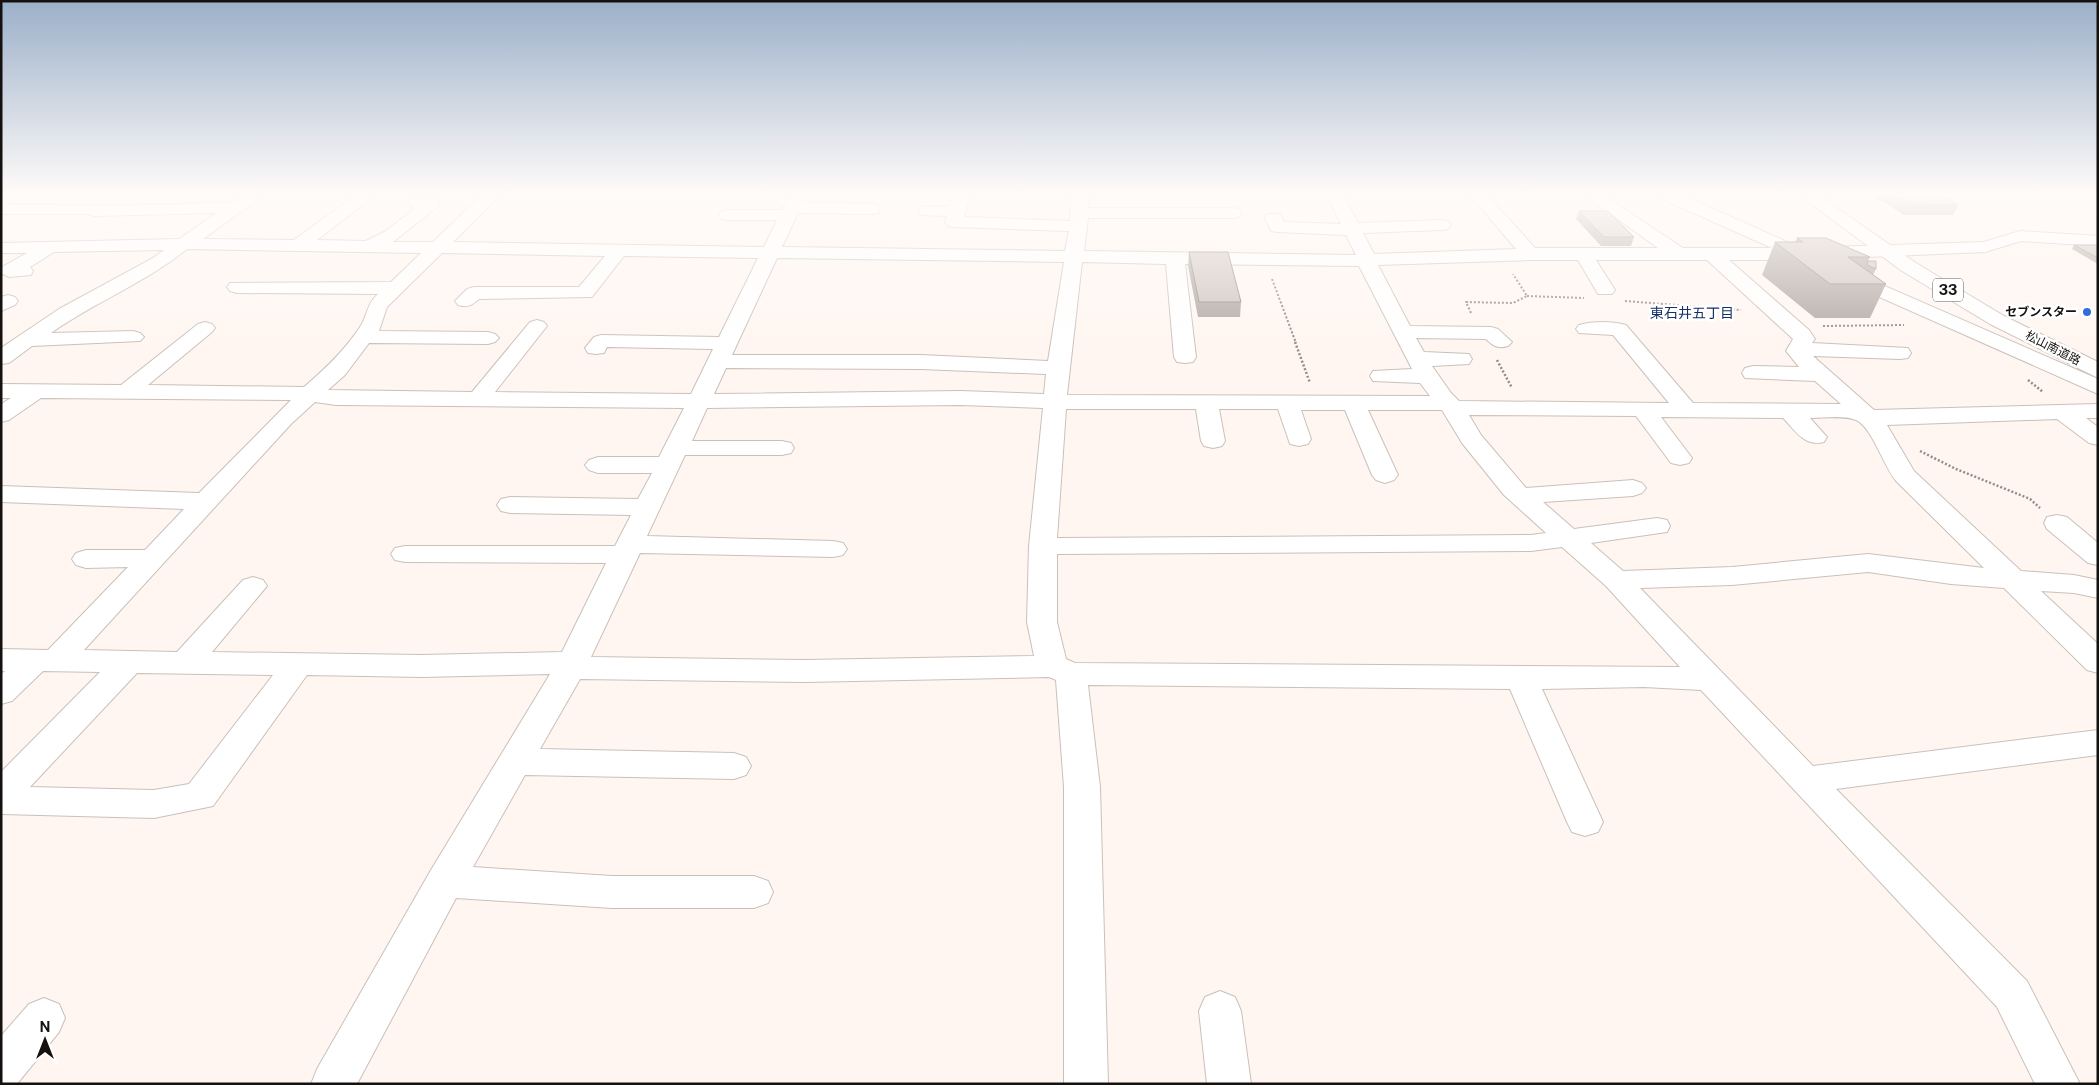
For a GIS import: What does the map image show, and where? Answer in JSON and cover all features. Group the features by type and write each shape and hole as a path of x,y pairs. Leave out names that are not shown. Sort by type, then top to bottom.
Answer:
{"main road":[{"path":"1,248 111,246"},
{"path":"1,358 73,309 160,262 181,246"},
{"path":"345,246 1367,260 1530,254 1798,254 1989,246"},
{"path":"333,1084 445,881 571,666 773,246"},
{"path":"1074,246 1055,402 1044,546 1042,622 1046,647 1062,670 1082,787 1086,1084"},
{"path":"1360,246 1417,356 1487,458 1521,496 1616,580 1805,780 2012,994 2058,1084"},
{"path":"1523,246 1530,254"},
{"path":"1667,246 1678,253"},
{"path":"1780,246 2098,387"},
{"name":"松山南道路","path":"1880,246 1997,320 2098,371"},
{"name":"松山南道路","path":"1908,246 2019,315 2098,358"},
{"path":"24,271 9,271 50,247"},
{"path":"1,693 46,660 150,558 283,419 337,370 371,327 378,305 437,247"},
{"path":"465,302 474,293 585,293 620,249"},
{"path":"1711,253 1790,330 1799,355 1864,415 1883,436 1897,467 2098,662"},
{"path":"1584,254 1610,295"},
{"path":"1175,258 1185,357"},
{"path":"236,287 396,288"},
{"path":"478,399 537,326"},
{"path":"126,392 205,328"},
{"path":"1586,329 1619,329 1686,408"},
{"path":"1790,330 1900,353"},
{"path":"1,333 33,336 133,337"},
{"path":"1381,376 1417,356 1491,333 1501,342"},
{"path":"363,337 488,338"},
{"path":"596,348 601,341 722,352 1058,368"},
{"path":"1417,356 1461,358"},
{"path":"1753,373 1820,374"},
{"path":"1,391 294,393 336,398 697,401 967,398 1055,402 1353,402 1846,411 1878,418 2098,411"},
{"path":"1,415 36,391"},
{"path":"1206,402 1212,441"},
{"path":"1287,402 1299,439"},
{"path":"1353,402 1371,460"},
{"path":"1642,408 1680,458"},
{"path":"1789,410 1815,437"},
{"path":"2065,411 2098,438"},
{"path":"598,465 671,456 782,448"},
{"path":"1521,496 1633,488"},
{"path":"1,494 127,500 205,501"},
{"path":"510,505 647,507"},
{"path":"2057,523 2098,557"},
{"path":"1044,546 1531,543 1657,526"},
{"path":"405,554 626,550 819,543"},
{"path":"86,558 150,558"},
{"path":"1616,580 1732,576 1868,563 1951,574 2098,588"},
{"path":"187,661 253,586"},
{"path":"1,660 187,661 422,666 571,666 805,671 1062,670 1521,678 1644,676 1709,679"},
{"path":"1,795 130,661"},
{"path":"1,800 154,804 200,796 299,663"},
{"path":"1521,678 1585,822"},
{"path":"1805,780 2098,742"},
{"path":"516,762 734,766"},
{"path":"445,881 612,892 754,892"},
{"path":"1220,1011 1229,1084"},
{"path":"1,1069 44,1018"}],"path":[{"path":"1264,259 1317,402"},
{"path":"1610,295 1790,330 1890,324 1909,326"},
{"path":"1527,296 1586,298"},
{"path":"2021,376 2065,411"},
{"path":"1883,436 2030,499 2057,523"}],"building":[{"path":"1780,246 1844,246 1870,257 1848,257 1886,284 1830,284"},
{"path":"2075,246 2098,246 2098,258"},
{"path":"1189,252 1228,252 1241,302 1199,302"},
{"path":"1868,261 1876,261 1876,269 1867,265"}],"place":[{"name":"セブンスター","path":"2087,312"}],"district":[{"name":"東石井五丁目","path":"1692,313"}]}
